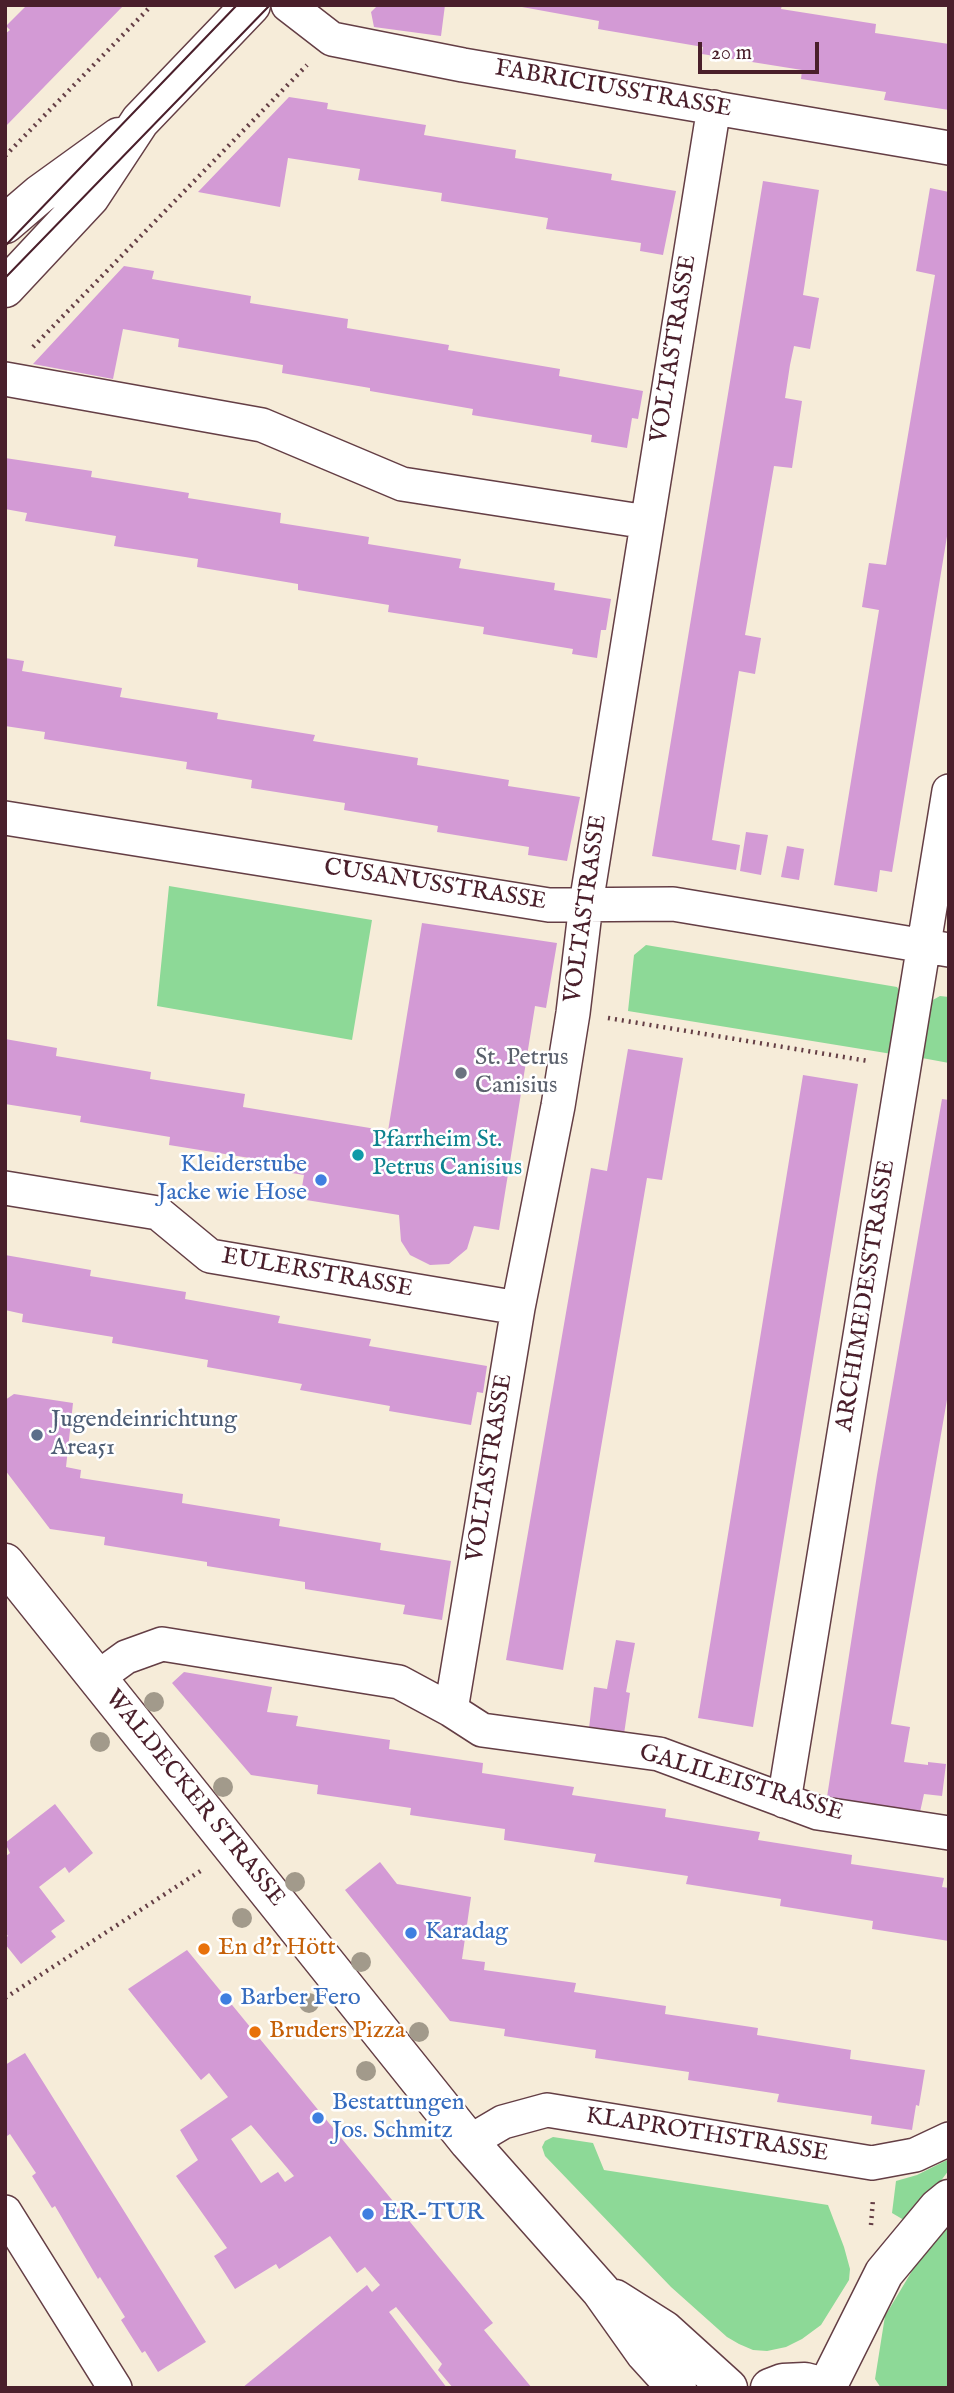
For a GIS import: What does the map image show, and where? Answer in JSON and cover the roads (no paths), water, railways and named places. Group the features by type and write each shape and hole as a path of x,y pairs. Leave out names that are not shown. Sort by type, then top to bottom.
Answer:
{"main road":[{"path":"5,224 40,194 140,121 251,5"},
{"path":"5,288 90,197 140,121"},
{"name":"WALDECKER STRASSE","path":"5,1563 469,2142 601,2291 645,2353 677,2388"},
{"path":"770,2388 805,2382 827,2387 884,2273 938,2208 949,2199"},
{"name":"WALDECKER STRASSE","path":"601,2291 664,2330 728,2388"}],"street":[{"name":"FABRICIUSSTRASSE","path":"288,5 332,39 463,65 949,148"},
{"name":"VOLTASTRASSE","path":"451,1710 518,1308 558,1106 586,904 714,107"},
{"path":"15,368 262,425 402,484 647,522"},
{"name":"ARCHIMEDESSTRASSE","path":"784,1801 905,1067 936,948 949,791"},
{"name":"CUSANUSSTRASSE","path":"5,818 550,905 673,904 936,948"},
{"name":"EULERSTRASSE","path":"5,1188 158,1213 209,1256 518,1308"},
{"name":"GALILEISTRASSE","path":"97,1678 126,1657 162,1644 399,1682 482,1730 659,1754 818,1813 949,1833"},
{"name":"KLAPROTHSTRASSE","path":"469,2142 503,2122 547,2110 872,2163 915,2155 949,2140"},
{"path":"5,2212 115,2388"}],"tram line":[{"path":"5,246 237,5"},
{"path":"5,278 270,5"}],"place":[{"name":"St. Petrus Canisius","path":"461,1073"},
{"name":"Pfarrheim St. Petrus Canisius","path":"358,1155"},
{"name":"Kleiderstube Jacke wie Hose","path":"321,1180"},
{"name":"Jugendeinrichtung Area51","path":"37,1435"},
{"name":"Karadag","path":"411,1933"},
{"name":"En d'r Hött","path":"204,1949"},
{"name":"Barber Fero","path":"226,1999"},
{"name":"Bruders Pizza","path":"255,2032"},
{"name":"Bestattungen Jos. Schmitz","path":"318,2118"},
{"name":"ER-TUR","path":"368,2214"}]}
